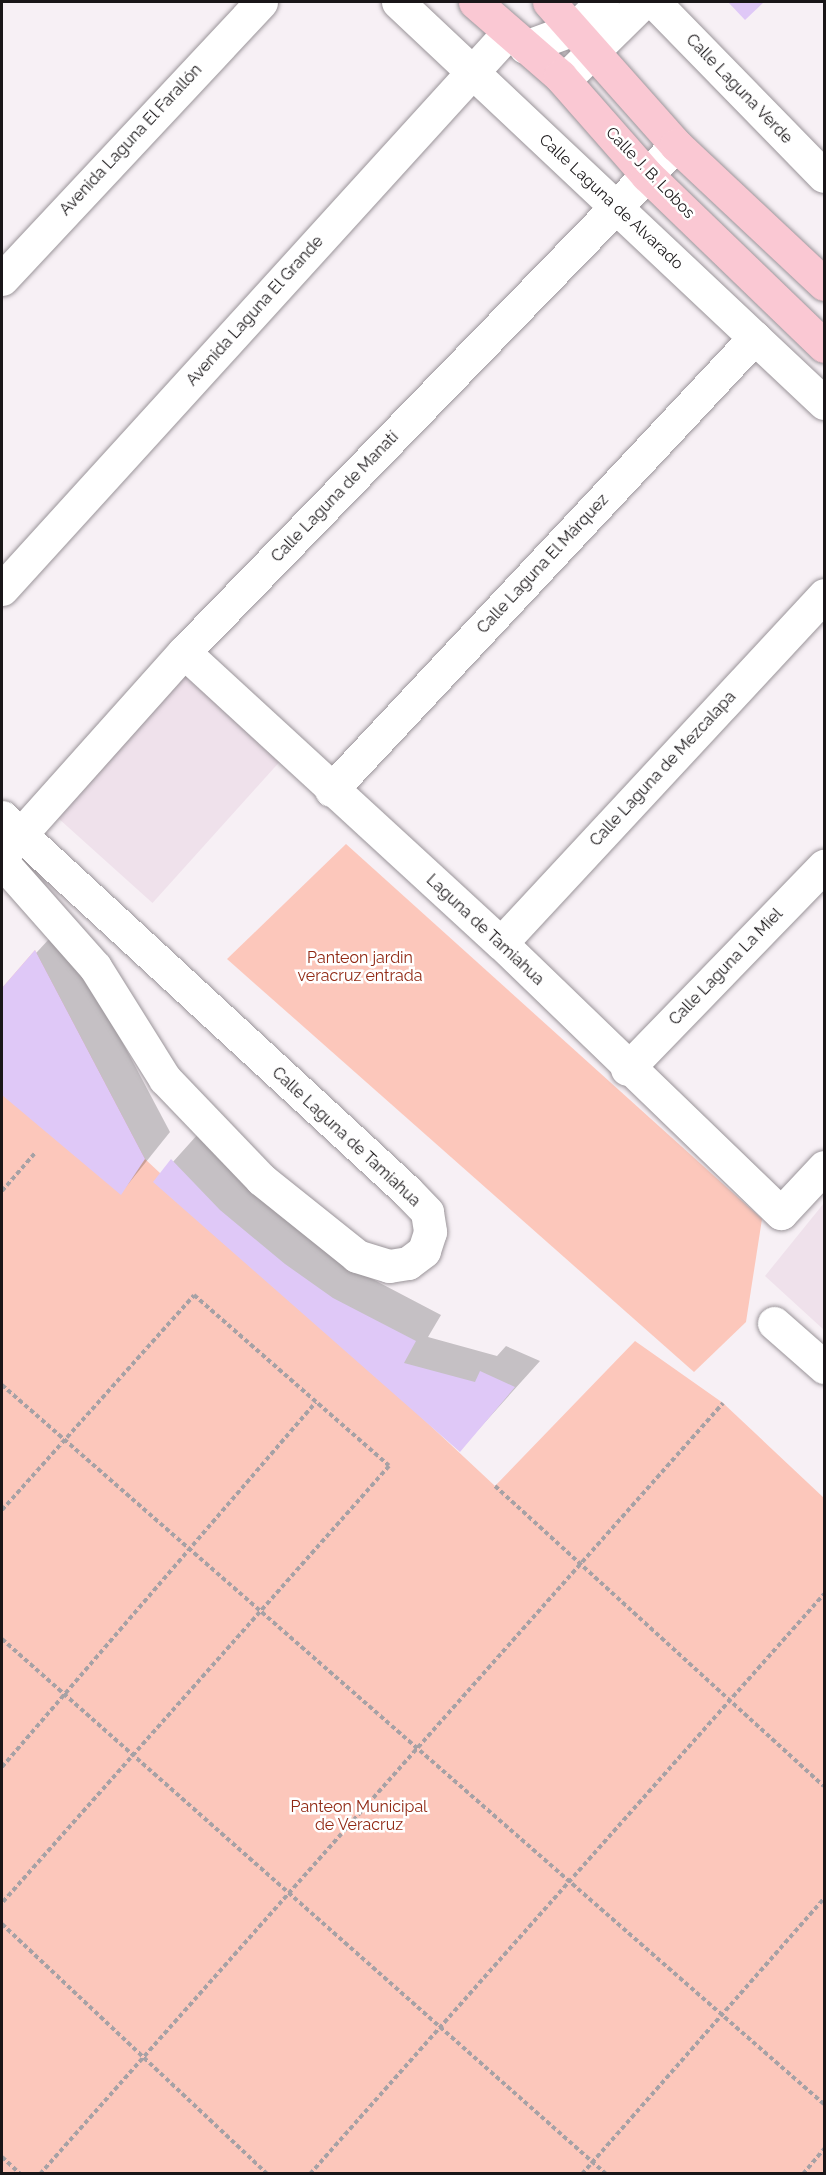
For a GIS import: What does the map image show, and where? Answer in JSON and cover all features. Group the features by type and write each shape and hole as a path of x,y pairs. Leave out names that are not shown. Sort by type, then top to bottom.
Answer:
{"main road":[{"name":"Calle J. B. Lobos","path":"475,2 564,80 647,175 825,346"},
{"path":"549,2 676,145 825,284"}],"street":[{"name":"Avenida Laguna El Farallón","path":"2,279 261,2"},
{"name":"Calle Laguna de Alvarado","path":"398,2 825,403"},
{"path":"564,80 602,2"},
{"path":"516,40 584,40 643,2"},
{"name":"Calle Laguna Verde","path":"654,2 825,176"},
{"name":"Avenida Laguna El Grande","path":"2,589 472,72 516,40"},
{"name":"Calle Laguna de Manatí","path":"8,836 676,145"},
{"name":"Calle Laguna El Márquez","path":"331,790 755,337"},
{"name":"Calle Laguna de Mezcalapa","path":"501,943 825,595"},
{"name":"Laguna de Tamiahua","path":"184,652 331,790 501,943 627,1068 781,1213 825,1167"},
{"name":"Calle Laguna de Tamiahua","path":"2,862 95,967 165,1079 261,1179 357,1256 389,1266 408,1263 424,1251 430,1232 427,1212 407,1191 8,836"},
{"name":"Calle Laguna La Miel","path":"627,1068 825,866"},
{"path":"774,1323 825,1367"}],"path":[{"path":"2,1191 35,1153"},
{"path":"2,1510 194,1295 389,1466 2,1903"},
{"path":"2,1385 825,2104"},
{"path":"2,1767 316,1402"},
{"path":"40,2174 723,1403"},
{"path":"495,1486 825,1786"},
{"path":"310,2174 825,1594"},
{"path":"2,1639 606,2174"},
{"path":"582,2174 825,1899"},
{"path":"2,1924 267,2174"},
{"path":"803,2174 825,2149"},
{"path":"2,2157 20,2174"}],"shaded area":[{"path":"186,664 286,754 152,903 52,813"},
{"path":"824,1203 824,1330 765,1276"}],"green space":[{"name":"Panteon jardin veracruz entrada","path":"346,844 762,1219 746,1322 694,1372 227,959"},
{"name":"Panteon Municipal de Veracruz","path":"35,950 145,1159 495,1486 635,1341 723,1403 824,1498 824,2173 2,2174 2,988"}],"building":[{"path":"728,2 764,2 745,20"},
{"path":"35,950 145,1159 121,1195 2,1095 2,988"},
{"path":"171,1159 220,1210 285,1264 333,1298 416,1341 404,1363 475,1382 480,1371 515,1387 460,1452 153,1182"}]}
